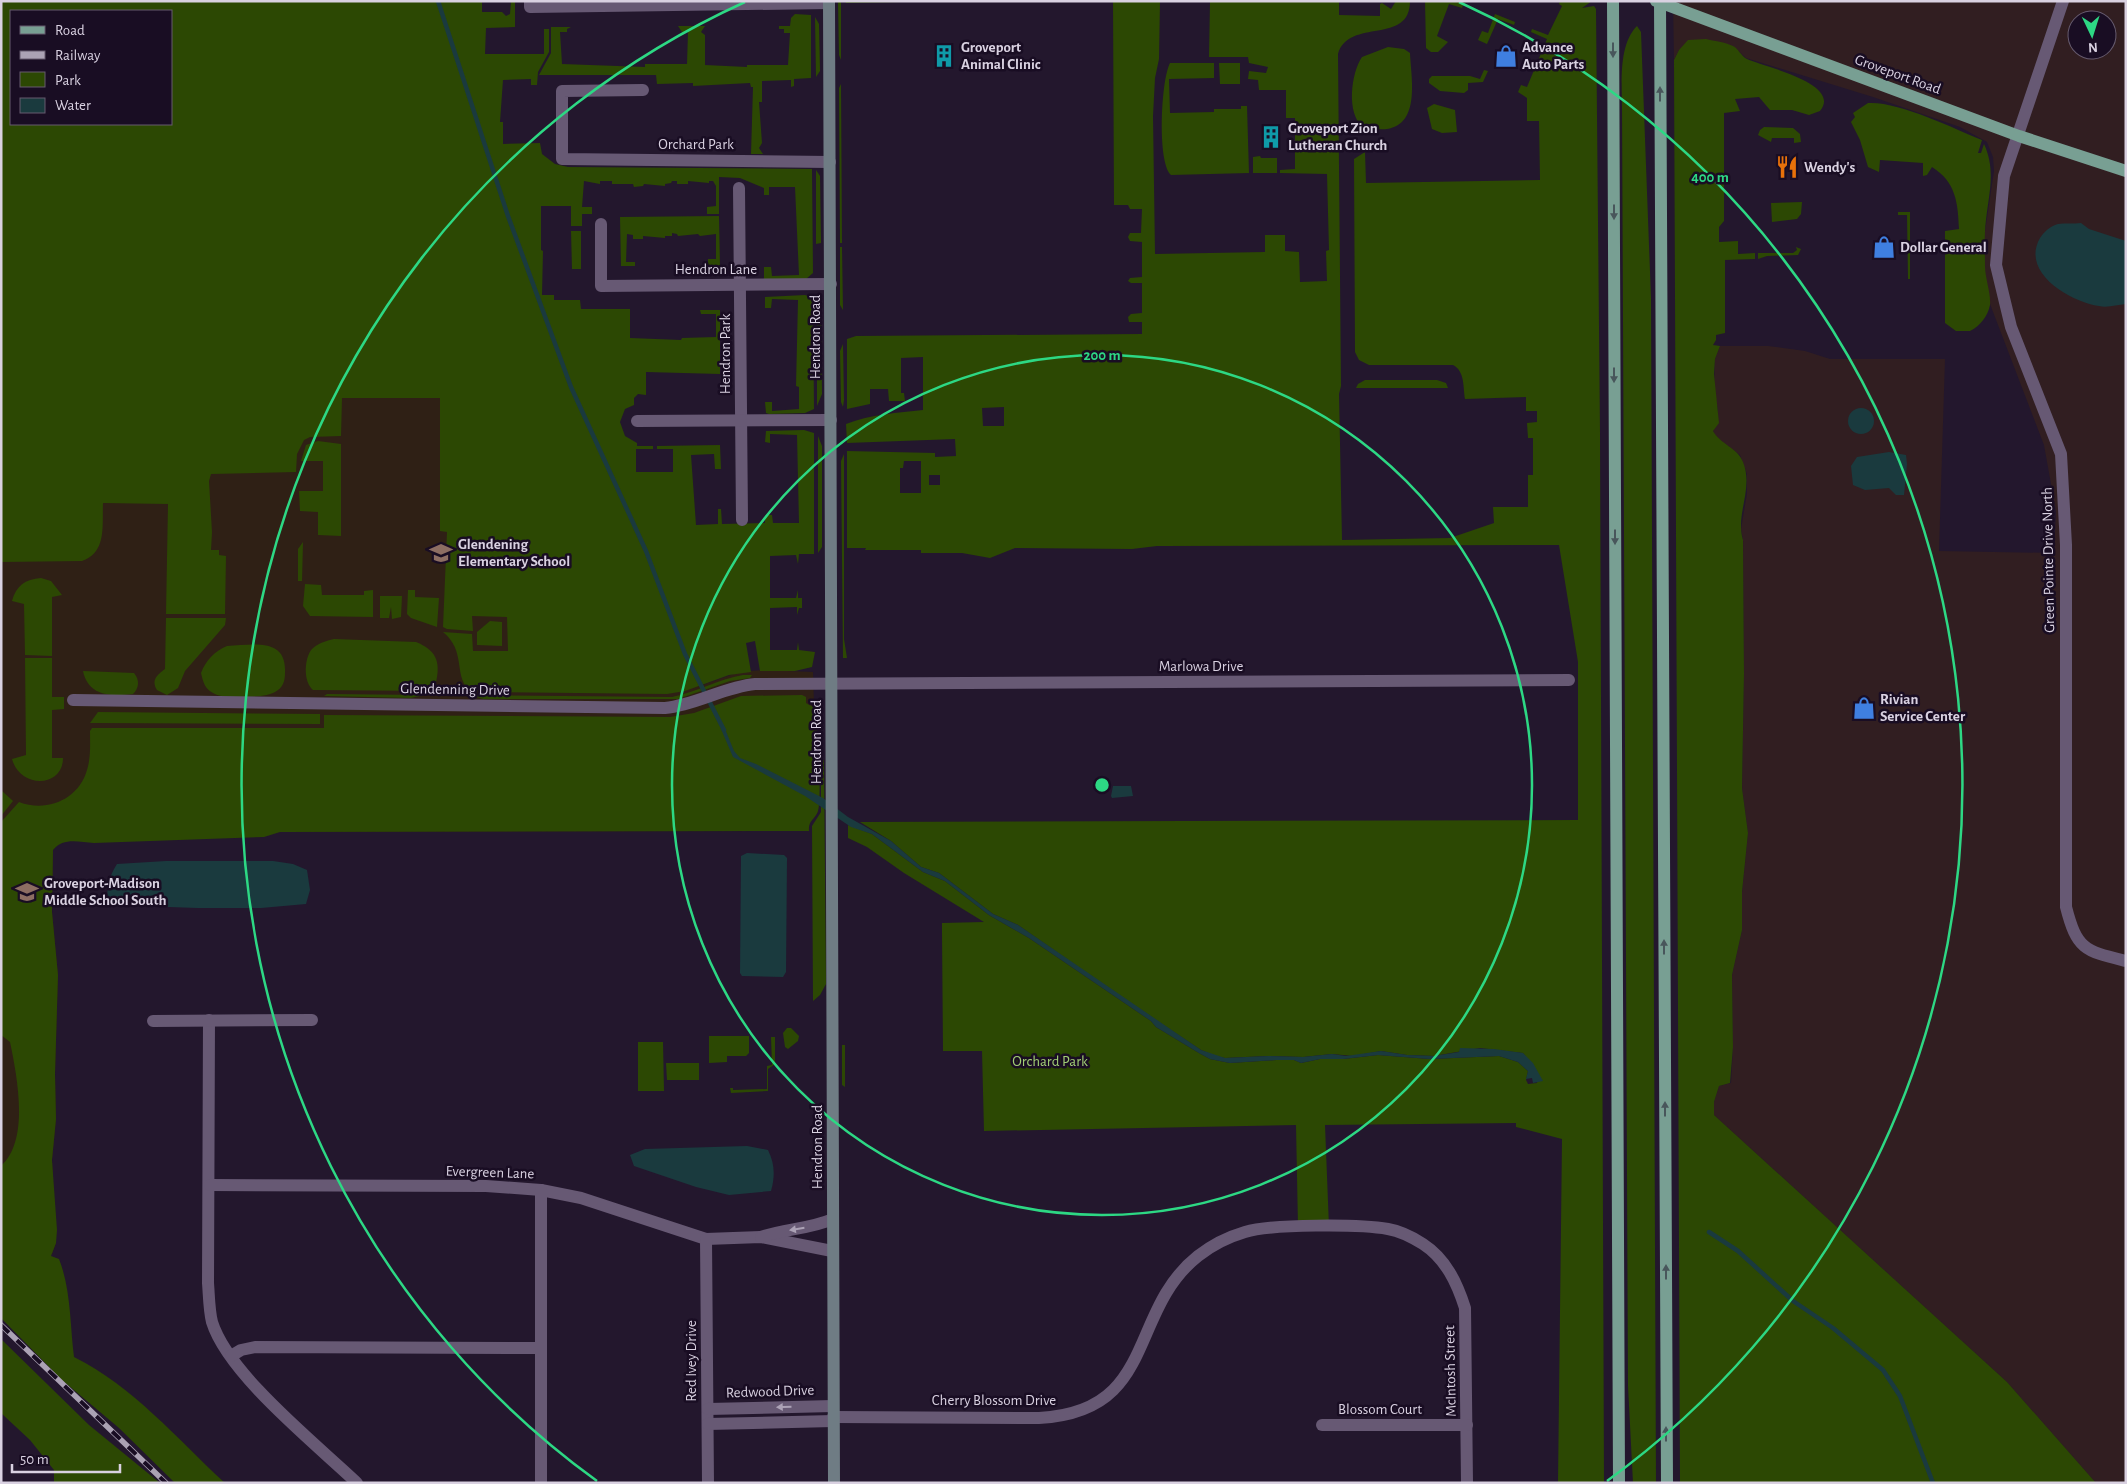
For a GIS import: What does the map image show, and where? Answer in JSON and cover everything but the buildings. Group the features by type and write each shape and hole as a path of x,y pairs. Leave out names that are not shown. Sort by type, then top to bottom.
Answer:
{"main road":[{"path":"1613,1 1619,1483"},
{"path":"1659,2 1667,1483"},
{"name":"Groveport Road","path":"1659,2 2019,136 2126,171"}],"street":[{"name":"Green Pointe Drive North","path":"2063,1 2004,176 1996,264 2002,292 2022,359 2060,454 2066,554 2066,907 2073,934 2092,953 2126,961"},
{"path":"530,4 829,2"},
{"name":"Hendron Road","path":"829,2 833,684 832,1251 834,1483"},
{"name":"Orchard Park","path":"643,90 562,91 562,159 830,162"},
{"name":"Hendron Park","path":"739,188 742,520"},
{"name":"Hendron Lane","path":"601,224 601,286 831,284"},
{"path":"637,421 831,420"},
{"name":"Marlowa Drive","path":"833,684 1569,680"},
{"name":"Glendenning Drive","path":"73,700 665,708 698,701 739,686 755,684 833,684"},
{"path":"209,1020 210,1184 208,1284 212,1322 231,1356 247,1379 357,1483"},
{"path":"153,1021 312,1020"},
{"name":"Evergreen Lane","path":"210,1184 486,1186 541,1190 581,1198 706,1239 761,1237 832,1251"},
{"path":"541,1190 541,1483"},
{"name":"Evergreen Lane","path":"761,1237 775,1232 819,1225 833,1219"},
{"name":"Cherry Blossom Drive","path":"833,1414 1046,1418 1072,1415 1094,1406 1114,1390 1124,1378 1164,1298 1185,1268 1213,1246 1246,1232 1267,1228 1368,1227 1388,1229 1422,1243 1444,1264"},
{"name":"Red Ivey Drive","path":"706,1239 708,1483"},
{"name":"McIntosh Street","path":"1444,1264 1458,1287 1465,1308 1467,1483"},
{"path":"231,1356 242,1350 255,1347 541,1348"},
{"name":"Redwood Drive","path":"708,1409 833,1414"},
{"name":"Redwood Drive","path":"708,1424 833,1414"},
{"name":"Blossom Court","path":"1322,1425 1467,1425"}],"shaded area":[{"path":"438,1 515,232 702,685 739,672 763,670 813,672 814,704 817,707 813,716 817,724 818,812 809,823 809,831 279,832 67,841 58,843 53,850 52,912 58,975 55,1074 56,1119 52,1160 56,1243 52,1254 1,1258 1,549 172,125 172,11"},
{"path":"1673,1 2126,1 2126,1483 2096,1483 2007,1382 1714,1115 1714,1102 1719,1086 1731,1083 1733,1047 1732,975 1742,930 1742,892 1748,833 1742,788 1744,674 1743,540 1741,529 1747,493 1747,474 1740,455 1716,437 1713,431 1718,410 1714,389 1715,359 1720,346 1768,346 1805,351 1830,359 1945,359 1939,551 2054,553 2056,512 2044,445 1990,304 1985,277 1984,238 1994,171 1993,157 1987,142 1960,127 1873,97 1746,58 1733,46 1679,50 1674,60"}],"green space":[{"path":"1,1 482,1 482,12 502,12 506,16 510,14 511,1 515,1 515,27 486,28 485,54 544,54 544,29 549,29 549,52 538,72 537,85 531,85 531,79 503,80 500,122 503,122 503,144 540,143 542,154 555,164 568,167 812,169 813,273 806,279 764,280 764,267 771,267 772,276 799,275 795,187 769,187 769,195 764,195 764,188 740,178 719,177 719,214 707,214 707,207 716,206 716,186 713,181 709,181 709,183 688,181 688,184 677,184 677,181 672,181 665,184 665,186 644,184 643,186 634,187 633,184 612,184 612,181 600,181 600,184 584,181 582,207 592,207 592,214 582,214 582,226 571,226 571,206 541,206 541,250 543,251 542,295 554,295 554,300 580,300 581,309 630,309 630,338 681,340 682,338 716,337 716,314 701,314 700,310 720,310 720,374 646,372 646,395 638,394 634,398 634,405 625,409 620,422 625,436 637,443 637,446 653,446 653,449 636,449 636,472 673,472 673,449 657,449 657,446 720,445 721,469 715,469 714,454 691,455 696,525 718,524 718,509 721,509 722,524 765,523 765,515 772,515 773,523 799,523 797,435 770,434 770,443 765,442 766,431 804,430 814,433 814,554 799,554 798,564 796,555 770,556 770,598 796,598 798,590 798,598 802,598 802,608 799,608 797,615 797,607 770,608 770,650 797,650 798,642 799,650 815,652 812,667 795,671 760,671 755,641 746,643 751,672 729,675 685,691 667,694 483,692 468,689 461,676 455,647 443,632 472,634 473,651 508,651 507,617 472,616 473,631 443,627 447,532 440,531 440,398 342,398 341,436 310,437 304,440 297,454 296,472 211,474 209,481 212,532 211,550 219,550 219,555 226,556 225,614 166,614 168,504 103,503 102,537 96,551 82,561 1,562"},
{"path":"838,1 841,1 841,60 839,55"},
{"path":"845,1 958,1 846,3"},
{"path":"1113,1 1160,1 1159,59 1155,78 1153,116 1155,254 1265,252 1265,235 1285,235 1285,251 1299,252 1300,282 1327,281 1326,251 1329,250 1327,174 1280,173 1280,170 1295,169 1295,118 1286,118 1286,90 1259,90 1258,80 1248,79 1249,71 1266,73 1268,67 1249,63 1248,57 1209,57 1210,2 1339,1 1339,15 1380,16 1380,4 1382,3 1391,9 1396,1 1410,1 1407,15 1400,23 1390,28 1354,36 1344,43 1338,54 1341,386 1339,394 1342,540 1450,538 1494,523 1493,507 1528,507 1528,475 1533,475 1533,438 1528,438 1527,423 1537,422 1537,411 1526,411 1526,397 1465,399 1462,375 1453,365 1369,365 1359,360 1355,352 1354,159 1365,152 1366,183 1540,180 1539,121 1527,121 1527,98 1518,92 1521,85 1527,87 1547,39 1531,32 1532,29 1548,35 1562,6 1559,4 1560,1 1592,1 1582,8 1594,6 1596,9 1600,432 1604,1483 1558,1483 1562,1139 1516,1127 1516,1123 1325,1125 1329,1227 1298,1227 1296,1125 984,1131 982,1051 943,1051 942,923 984,922 904,873 867,847 848,838 848,825 872,834 923,872 945,881 989,915 1029,938 1151,1021 1156,1027 1210,1059 1230,1063 1294,1060 1301,1063 1320,1059 1343,1059 1378,1055 1430,1059 1499,1056 1518,1062 1528,1071 1526,1080 1528,1084 1537,1083 1538,1073 1523,1053 1480,1048 1434,1056 1407,1055 1381,1051 1353,1056 1332,1054 1303,1057 1225,1058 1216,1056 1201,1050 1018,925 993,914 939,873 921,867 891,841 860,822 1578,820 1578,662 1559,545 1157,546 1132,549 1015,548 990,558 962,553 921,553 921,550 865,550 866,548 847,548 847,451 935,453 935,457 956,456 955,439 847,443 846,424 875,416 923,410 923,357 901,358 901,393 904,393 905,401 889,401 888,389 870,389 870,404 847,409 847,339 856,336 1142,334 1142,322 1129,322 1128,317 1131,314 1142,313 1142,283 1131,283 1128,281 1130,278 1142,277 1142,242 1130,241 1128,237 1130,233 1141,233 1142,209 1130,209 1128,205 1114,205","holes":["1004,407 1004,426 983,426 982,408","904,461 921,461 921,493 900,493 900,468 903,468","929,475 940,475 940,485 929,485"]},
{"path":"1425,1 1464,2 1462,8 1449,4 1437,36 1448,42 1438,52 1431,52 1426,48"},
{"path":"795,14 811,15 811,78 794,79 794,86 791,87 791,80 762,81 762,102 759,102 762,143 759,148 763,154 751,154 753,87 751,87 750,83 693,86 693,83 657,84 656,75 539,75 551,53 551,27 571,27 567,29 567,32 560,32 562,64 645,67 645,64 687,64 688,32 682,32 678,26 705,26 701,32 705,35 705,65 747,67 747,65 788,65 790,33 784,33 784,29 779,29 779,26 790,26 791,18"},
{"path":"1495,14 1515,22 1514,25 1498,19 1487,44 1478,40 1482,31 1488,33"},
{"path":"815,17 819,24 820,71 816,77"},
{"path":"1637,26 1641,32 1651,298 1656,1483 1633,1483 1628,1386 1622,65 1627,43"},
{"path":"1706,39 1735,47 1747,59 1782,71 1811,84 1820,92 1824,101 1820,111 1809,115 1792,110 1770,110 1759,97 1735,99 1740,111 1724,113 1724,221 1719,227 1719,242 1738,241 1738,254 1755,253 1755,259 1725,260 1725,333 1716,335 1713,345 1720,346 1715,359 1714,374 1719,423 1713,431 1741,457 1747,482 1741,530 1743,540 1744,674 1742,788 1748,833 1742,892 1742,930 1732,975 1733,1047 1730,1083 1719,1086 1714,1102 1714,1115 2007,1382 2096,1483 1680,1483 1674,60 1679,50 1688,40"},
{"path":"1388,47 1404,49 1410,53 1412,98 1409,109 1405,118 1398,125 1387,129 1363,127 1354,113 1352,103 1355,73 1362,57"},
{"path":"1170,63 1214,63 1214,78 1169,79 1170,113 1214,112 1214,109 1241,109 1241,106 1247,106 1249,173 1171,175 1167,167 1162,138 1164,86"},
{"path":"1219,63 1240,63 1240,84 1220,84"},
{"path":"1484,70 1488,71 1483,82 1468,83 1468,90 1464,93 1440,91 1429,83 1429,79 1432,76 1470,76 1480,79"},
{"path":"841,84 842,243 840,243 839,88"},
{"path":"1868,103 1894,106 1910,111 1982,140 1978,153 1981,153 1984,144 1991,172 1985,226 1985,271 1990,305 1983,320 1970,331 1956,331 1945,323 1945,231 1959,229 1958,210 1951,186 1932,167 1927,175 1923,176 1923,163 1880,160 1879,172 1868,167 1860,140 1851,122 1855,117 1853,113"},
{"path":"1434,104 1455,110 1457,132 1442,133 1432,129 1427,108"},
{"path":"1764,127 1793,128 1800,134 1801,142 1794,143 1794,138 1772,138 1771,142 1758,135"},
{"path":"1260,156 1261,158 1277,158 1277,173 1253,173 1253,157"},
{"path":"816,170 820,176 821,243 816,244"},
{"path":"1802,202 1801,214 1797,219 1772,222 1771,203"},
{"path":"1898,212 1910,212 1910,279 1908,279 1907,215 1898,215"},
{"path":"719,216 720,266 708,266 708,259 716,259 716,234 678,236 672,233 672,236 665,236 665,238 643,236 643,239 633,239 633,235 627,234 626,262 635,262 635,266 621,266 620,217"},
{"path":"571,231 581,231 581,269 572,269"},
{"path":"840,247 842,247 843,310 840,305"},
{"path":"1796,247 1801,249 1798,255 1767,256 1758,259 1758,253 1793,253 1797,250"},
{"path":"805,295 813,298 814,409 805,413 769,414 766,413 765,402 772,402 772,411 799,409 799,387 796,386 798,300 772,299 771,308 765,308 765,297"},
{"path":"817,301 821,310 822,394 817,406"},
{"path":"843,344 843,407 841,402 840,351"},
{"path":"1365,380 1437,380 1446,383 1448,388 1356,388 1358,384"},
{"path":"818,436 822,446 822,547 818,553"},
{"path":"318,441 341,444 341,536 318,535 318,512 300,511 299,491 323,491 323,461 301,461 306,445"},
{"path":"844,454 844,639 847,658 843,658 841,461"},
{"path":"303,542 302,581 298,581 298,549"},
{"path":"41,578 51,581 62,595 52,597 52,656 25,655 24,604 12,601 16,591 22,584"},
{"path":"305,584 321,585 322,595 364,595 364,591 373,590 373,617 310,616 303,606"},
{"path":"408,590 415,590 415,597 439,598 437,627 411,618 407,614"},
{"path":"380,596 402,596 401,617 392,619 391,607 389,618 380,618"},
{"path":"166,618 226,618 225,625 185,671 178,688 167,695 157,690 155,686 157,676 165,669"},
{"path":"490,621 502,622 502,646 477,645 477,632"},
{"path":"334,639 416,642 431,651 436,659 438,670 435,685 430,691 313,690 306,676 306,664 309,653 317,645"},
{"path":"257,645 274,648 280,653 284,661 285,676 282,686 270,694 254,697 220,696 209,690 201,673 211,656 227,646"},
{"path":"25,658 52,658 52,697 64,697 64,709 52,710 52,758 63,758 61,768 56,775 40,781 23,776 16,769 12,759 26,755"},
{"path":"83,671 134,673 138,681 138,687 133,694 109,695 102,693 90,686"},
{"path":"752,675 750,678 730,681 678,699 483,699 469,695 672,697 725,679"},
{"path":"327,694 424,695 411,698 324,696"},
{"path":"802,695 806,697 806,703 813,707 819,759 820,791 818,811 810,824 809,831 280,832 264,837 94,843 72,841 57,846 53,850 52,912 58,975 55,1074 56,1119 52,1160 57,1230 56,1243 51,1256 59,1259 66,1282 74,1357 116,1383 135,1398 225,1483 175,1483 119,1428 62,1380 1,1318 1,1166 10,1155 16,1140 19,1107 16,1072 10,1042 1,1035 1,822 19,802 40,806 51,804 61,801 77,789 87,770 90,751 90,731 92,728 324,728 324,715 670,717 694,713 741,696"},
{"path":"98,712 320,714 320,724 90,723"},
{"path":"821,760 824,760 826,984 820,995 813,1001 812,826 821,812"},
{"path":"1,790 13,801 1,816"},
{"path":"787,1028 791,1028 799,1036 798,1041 788,1049 785,1047 783,1033"},
{"path":"709,1036 749,1036 749,1053 746,1056 727,1056 727,1062 709,1063"},
{"path":"771,1037 775,1037 775,1064 768,1069 768,1091 731,1093 730,1088 733,1088 733,1090 767,1089 767,1066 772,1065"},
{"path":"638,1042 663,1042 664,1091 638,1091"},
{"path":"842,1045 845,1045 845,1087 842,1085"},
{"path":"666,1063 699,1063 699,1080 667,1080"},
{"path":"1,1339 89,1425 160,1483 54,1483 54,1470 30,1440 1,1413"}],"water":[{"path":"2081,223 2089,229 2126,241 2126,304 2105,307 2075,299 2052,284 2042,274 2037,263 2036,251 2040,238 2055,225"},
{"path":"1861,408 1870,412 1874,421 1870,430 1861,434 1852,430 1848,421 1852,412"},
{"path":"1889,452 1906,455 1904,495 1896,495 1889,488 1865,490 1853,485 1851,466 1857,457"},
{"path":"723,724 734,751 740,758 756,764 823,798 848,817 891,841 921,867 939,873 993,914 1018,925 1201,1050 1225,1058 1303,1057 1332,1054 1346,1056 1381,1051 1407,1055 1434,1056 1459,1052 1460,1048 1494,1049 1523,1053 1533,1063 1543,1081 1533,1083 1532,1078 1526,1079 1528,1071 1518,1062 1499,1056 1430,1059 1378,1055 1343,1059 1320,1059 1301,1063 1294,1060 1276,1060 1230,1063 1210,1059 1156,1027 1151,1021 1029,938 989,915 945,881 923,872 872,834 851,827 805,796 733,757 721,729"},
{"path":"1113,786 1131,786 1133,796 1112,798"},
{"path":"747,853 784,855 787,858 786,972 783,977 742,976 740,973 741,856"},
{"path":"166,861 273,861 293,864 307,870 310,890 306,904 261,908 111,905 108,889 110,878 117,864"},
{"path":"747,1146 768,1150 774,1170 771,1191 729,1195 696,1187 634,1166 630,1155 645,1149"}],"waterway":[{"path":"438,1 508,216 571,387 646,551 685,654 724,730"},
{"path":"1709,1232 1738,1251 1793,1301 1833,1328 1883,1370 1900,1396 1933,1483"}],"railway":[{"path":"1,1325 166,1483"}],"place":[{"name":"Groveport Animal Clinic","path":"944,56"},
{"name":"Advance Auto Parts","path":"1506,56"},
{"name":"Groveport Zion Lutheran Church","path":"1271,137"},
{"name":"Wendy's","path":"1787,167"},
{"name":"Dollar General","path":"1884,247"},
{"name":"Glendening Elementary School","path":"441,553"},
{"name":"Rivian Service Center","path":"1864,708"},
{"name":"Groveport-Madison Middle School South","path":"27,892"}]}
